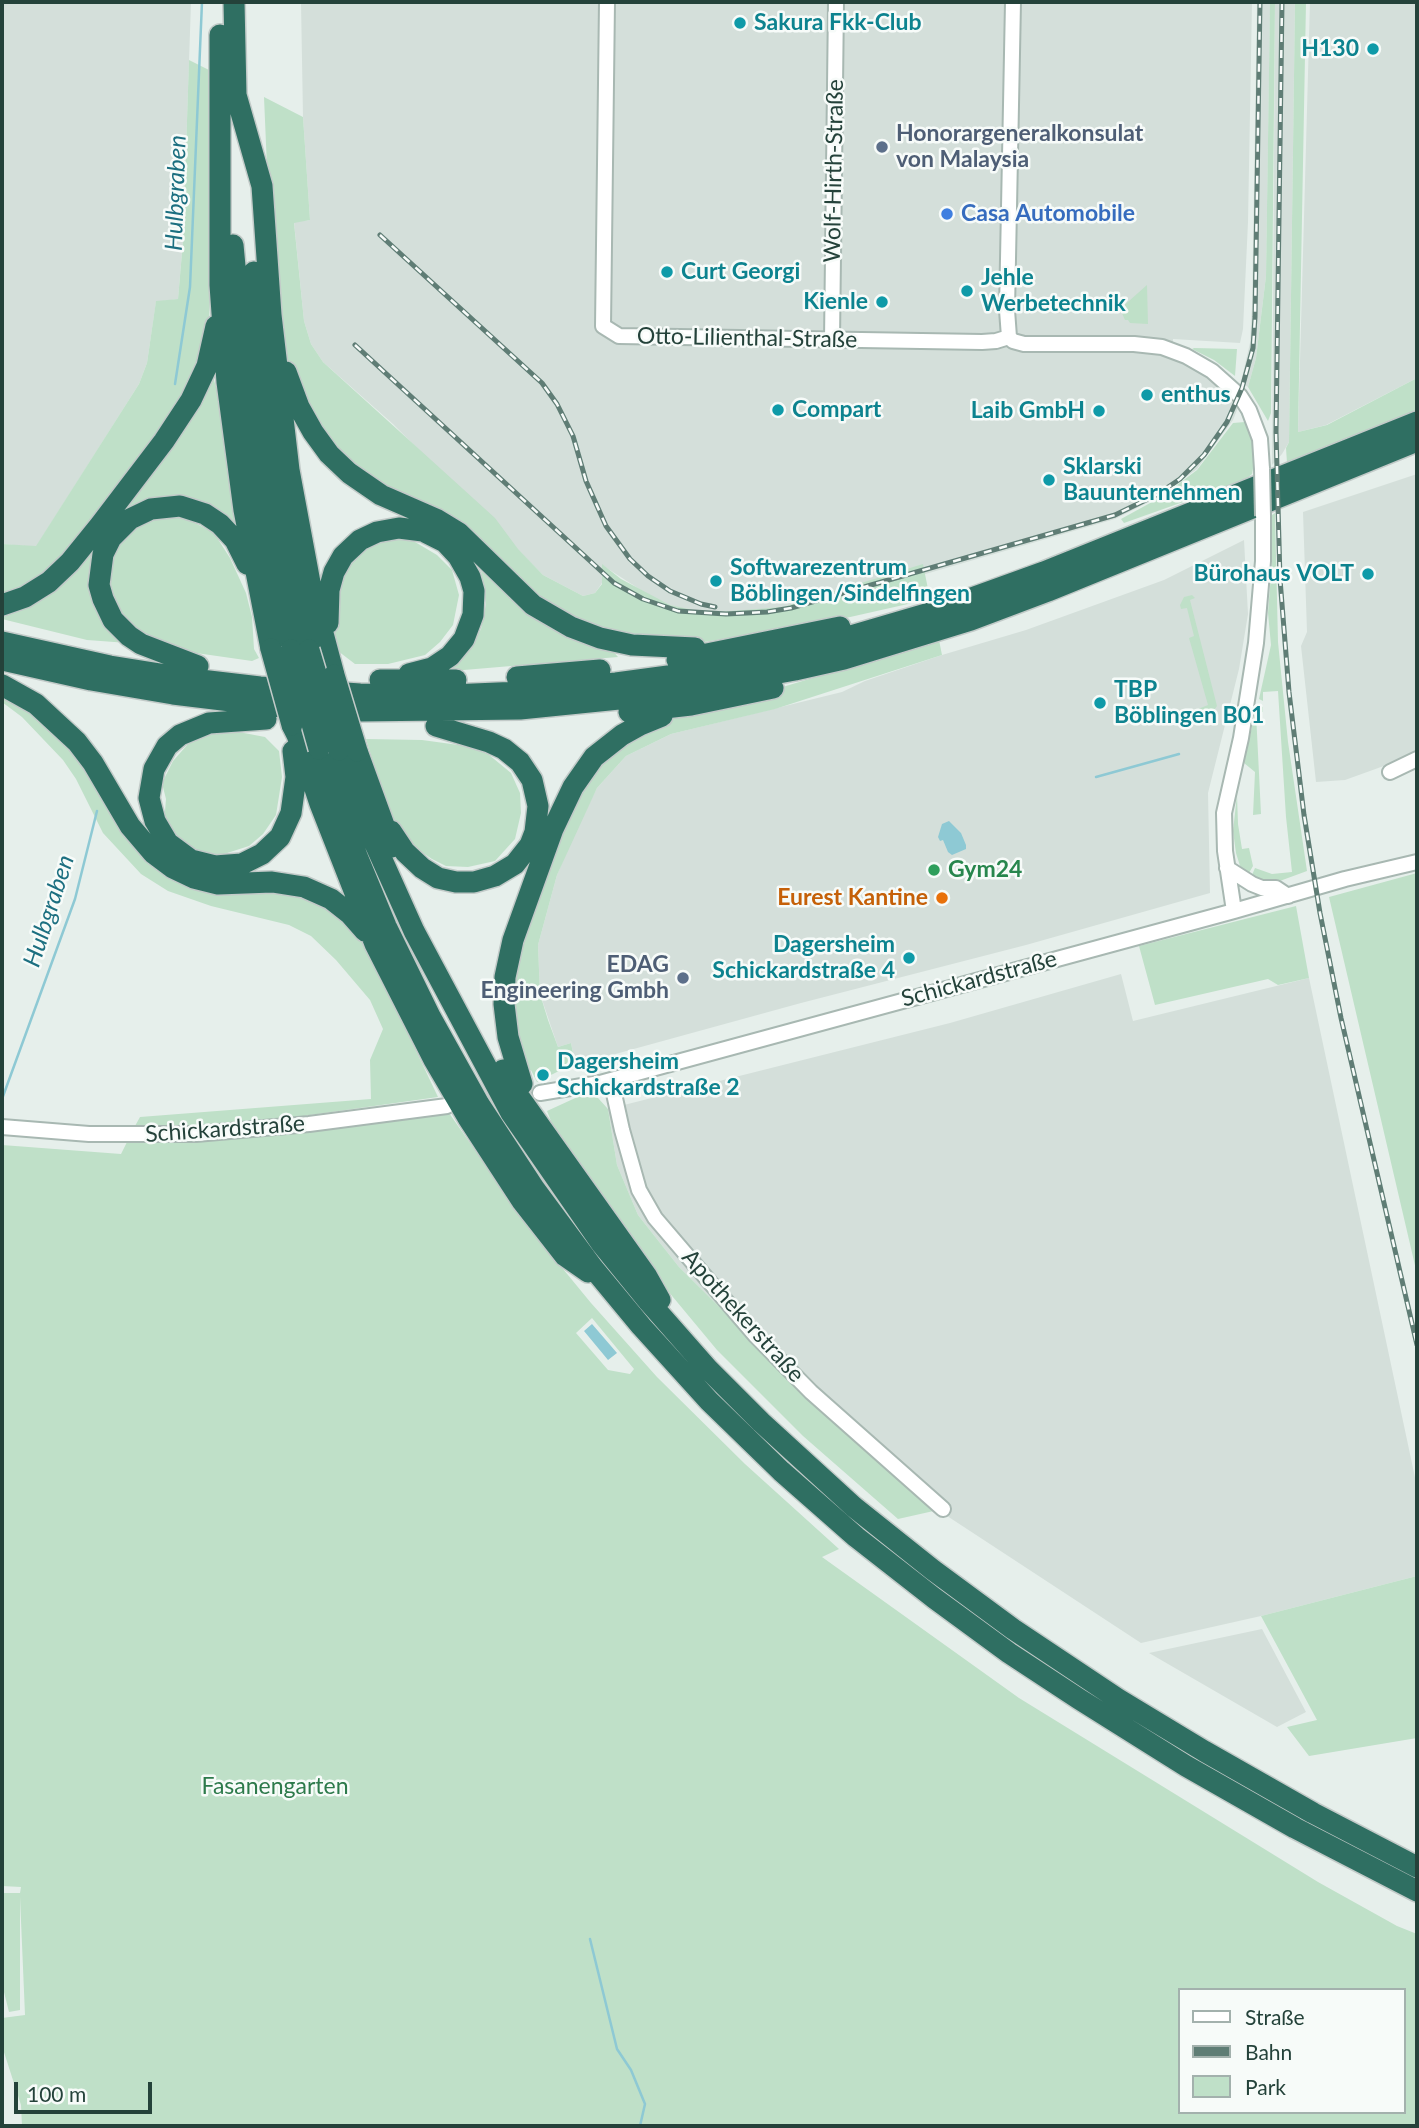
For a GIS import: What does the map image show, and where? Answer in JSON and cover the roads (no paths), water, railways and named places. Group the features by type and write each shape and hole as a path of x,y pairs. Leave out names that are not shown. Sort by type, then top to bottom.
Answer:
{"highway":[{"path":"220,2 221,300 234,442 256,580"},
{"path":"234,2 236,95 262,186 273,332 294,501 309,577 322,749 320,804 375,944 444,1077 504,1174 565,1256 609,1288"},
{"path":"219,68 228,205 249,430 266,541 314,656"},
{"path":"249,144 256,315 268,437 285,548 314,656 322,749 376,903 430,1016 492,1125 548,1208 609,1288 683,1374 763,1454 856,1537 934,1598 1053,1683 1153,1746 1295,1828 1417,1891"},
{"path":"2,605 36,591 61,571 93,534 164,441 199,387 207,366 221,300"},
{"path":"273,332 299,407 329,453 370,489 443,523 465,538 534,605 571,627 616,642 725,649"},
{"path":"2,642 192,680 321,692 450,695 562,689 683,674 789,654 904,621 1044,572 1417,422"},
{"path":"2,660 116,685 231,701 360,711 452,711 551,706 675,692 795,670 971,620 1417,441"},
{"path":"198,666 141,644 129,636 113,620 103,599 99,585 103,554 121,526 139,513 163,506 189,508 213,519 234,540 256,580 314,656"},
{"path":"387,680 421,672 440,663 458,648 470,626 474,603 470,576 452,548 434,536 411,528 388,529 360,540 343,556 331,580 327,600 328,625 314,656 292,725 322,749 377,807 409,857 422,868 438,878 456,882 483,881 506,870 523,855 535,832 538,806 536,792 527,771 512,755 496,745 436,726"},
{"path":"2,628 98,650 198,666 252,673 387,680 487,679 582,672 681,659 885,617 904,621"},
{"path":"2,674 59,688 155,705 266,719 348,725 436,726 550,720 691,705 787,684 823,673 895,643"},
{"path":"2,685 42,709 77,742 101,776 130,826 153,853 173,868 194,878 218,884 283,883 313,890 341,905 375,944"},
{"path":"539,1123 511,1052 504,1003 510,952 536,875 563,804 594,757 640,725 691,705"},
{"path":"266,719 209,723 180,735 167,746 154,769 149,798 155,821 169,843 191,860 215,866 242,864 262,854 280,836 291,813 296,777 322,749"},
{"path":"322,749 375,844 414,931 511,1112 601,1243 674,1331 738,1399 816,1474 892,1538 982,1607 1074,1671 1204,1751 1302,1807 1417,1867"},
{"path":"377,807 409,889 457,988 513,1086 646,1275 674,1331"}],"street":[{"name":"Otto-Lilienthal-Straße","path":"607,2 603,326 619,336 990,342 1009,337 1024,344 1134,344 1162,347 1186,356 1212,371 1240,396 1249,410 1260,439 1263,561 1256,643 1241,737 1224,813 1223,834 1234,911"},
{"name":"Wolf-Hirth-Straße","path":"832,340 836,2"},
{"path":"1009,337 1007,320 1013,2"},
{"path":"1390,772 1417,759"},
{"name":"Schickardstraße","path":"540,1093 611,1080 1337,881 1417,862"},
{"path":"1227,868 1252,884 1262,888 1276,888 1288,896"},
{"name":"Apothekerstraße","path":"611,1080 639,1190 655,1218 755,1335 811,1392 943,1509"},
{"name":"Schickardstraße","path":"2,1127 107,1135 196,1134 296,1125 447,1106"}],"water":[{"path":"949,821 961,833 966,845 966,849 952,855 943,840 940,841 938,837 942,824"},
{"path":"592,1324 617,1353 608,1360 584,1331"}],"waterway":[{"name":"Hulbgraben","path":"175,384 190,287 202,2"},
{"path":"1096,777 1179,754"},
{"name":"Hulbgraben","path":"2,1099 75,899 97,811"},
{"path":"590,1939 617,2049 631,2070 645,2104 640,2126"}],"railway":[{"path":"355,345 614,583 643,599 678,611 726,614 791,608 1115,515 1158,494 1180,479 1204,455 1227,422 1242,388 1253,348 1255,317 1260,2"},
{"path":"1282,2 1276,432 1280,579 1289,692 1304,815 1320,913 1341,1018 1417,1345"},
{"path":"380,235 542,383 557,404 573,436 586,481 606,526 630,559 670,591 715,607"}],"place":[{"name":"Sakura Fkk-Club","path":"740,23"},
{"name":"H130","path":"1373,49"},
{"name":"Honorargeneralkonsulat von Malaysia","path":"882,147"},
{"name":"Casa Automobile","path":"947,214"},
{"name":"Curt Georgi","path":"667,272"},
{"name":"Jehle Werbetechnik","path":"967,291"},
{"name":"Kienle","path":"882,302"},
{"name":"enthus","path":"1147,395"},
{"name":"Compart","path":"778,410"},
{"name":"Laib GmbH","path":"1099,411"},
{"name":"Sklarski Bauunternehmen","path":"1049,480"},
{"name":"Bürohaus VOLT","path":"1368,574"},
{"name":"Softwarezentrum Böblingen/Sindelfingen","path":"716,581"},
{"name":"TBP Böblingen B01","path":"1100,703"},
{"name":"Gym24","path":"934,870"},
{"name":"Eurest Kantine","path":"942,898"},
{"name":"Dagersheim Schickardstraße 4","path":"909,958"},
{"name":"EDAG Engineering Gmbh","path":"683,978"},
{"name":"Dagersheim Schickardstraße 2","path":"543,1075"}],"park label":[{"name":"Fasanengarten","path":"275,1787"}]}
